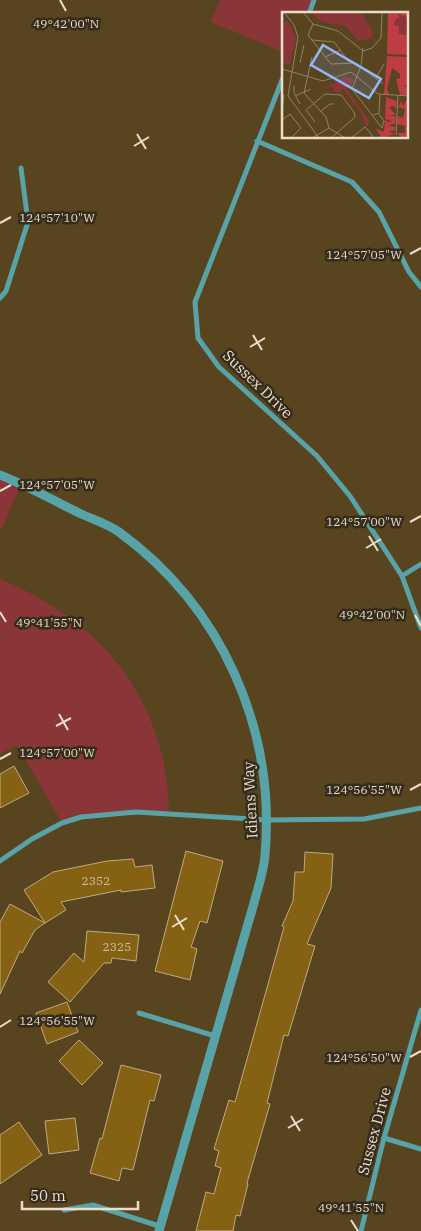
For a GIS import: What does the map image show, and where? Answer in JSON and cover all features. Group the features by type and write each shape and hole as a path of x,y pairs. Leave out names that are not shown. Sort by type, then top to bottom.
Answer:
{"street":[{"path":"310,12 314,0"},
{"name":"Sussex Drive","path":"282,80 195,302 198,338 219,367 317,456 350,496 402,576 421,628"},
{"path":"257,141 352,182 379,212 409,272 421,287"},
{"path":"0,298 6,291 28,222 21,168"},
{"name":"Idiens Way","path":"0,475 118,532 177,586 218,638 248,700 261,753 267,820 265,857 254,903 159,1228"},
{"path":"402,576 421,564"},
{"path":"0,861 40,835 62,823 80,817 136,812 267,820 364,819 421,808"},
{"name":"Sussex Drive","path":"361,1231 384,1138 421,1010"},
{"path":"138,1013 215,1036"},
{"path":"384,1138 421,1148"},
{"path":"64,1210 92,1205 159,1228"}],"shaded area":[{"path":"220,0 314,0 310,12 282,12 282,52 211,22"},
{"path":"0,476 21,485 0,532"},
{"path":"0,579 36,596 69,617 98,642 122,669 142,700 156,735 165,772 169,813 81,817 62,823 17,745 0,754"}],"building":[{"path":"14,766 29,793 0,808 0,774"},
{"path":"186,851 223,861 207,923 200,921 191,947 197,949 190,980 155,971"},
{"path":"305,852 333,854 331,888 307,944 315,946 288,1036 284,1035 267,1103 270,1104 247,1183 240,1216 236,1215 233,1231 196,1231 206,1192 214,1194 221,1168 215,1166 219,1151 214,1149 229,1100 235,1102 284,927 282,926 293,901 295,872 304,872"},
{"path":"133,859 135,867 152,865 155,888 121,892 121,890 61,902 66,910 45,923 24,890 53,872 107,861"},
{"path":"10,904 45,923 35,930 22,953 20,951 0,994 0,922"},
{"path":"87,931 139,935 136,961 112,958 111,963 104,963 70,1002 48,982 74,953 84,962"},
{"path":"67,1002 78,1032 47,1044 36,1013"},
{"path":"79,1040 103,1063 82,1085 59,1061"},
{"path":"121,1065 161,1075 154,1101 150,1100 133,1170 122,1168 119,1181 90,1173 100,1138 102,1139"},
{"path":"75,1118 79,1150 49,1154 45,1121"},
{"path":"19,1122 42,1155 0,1184 0,1135"}]}
